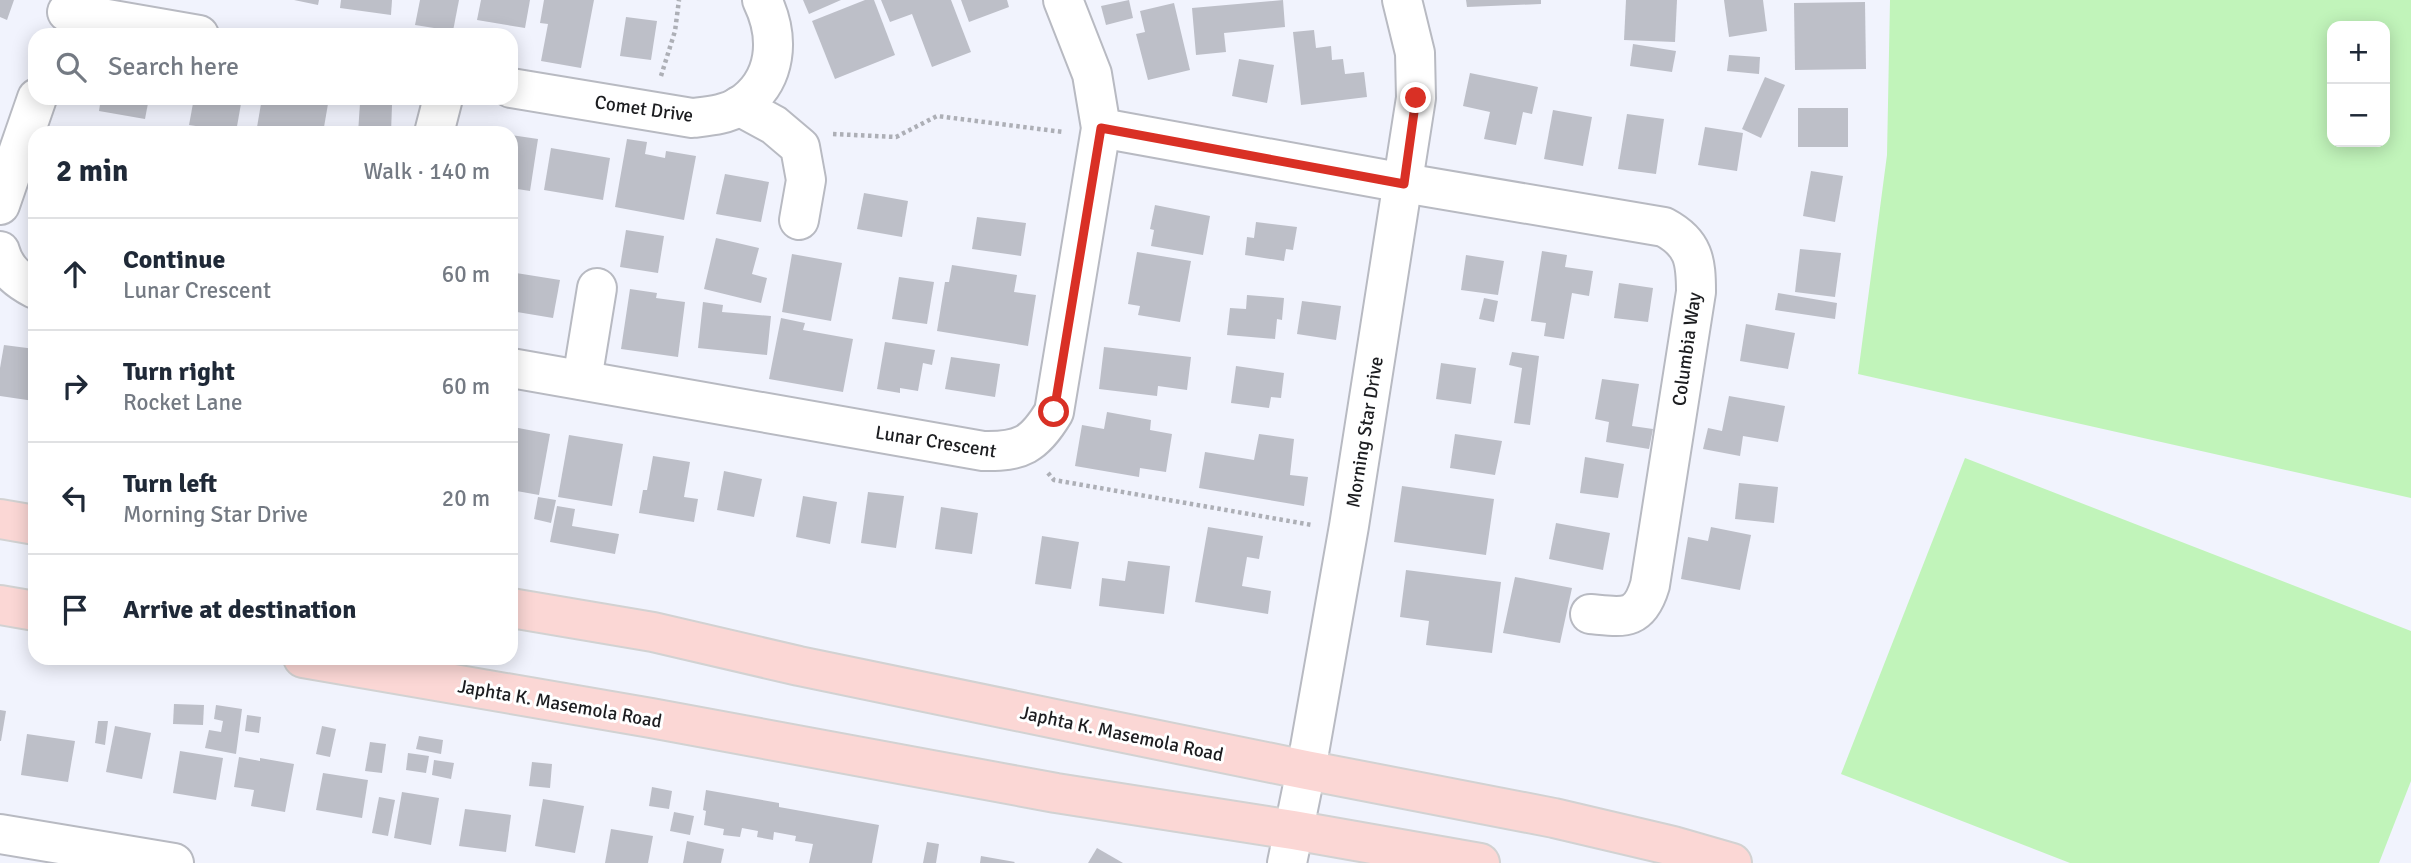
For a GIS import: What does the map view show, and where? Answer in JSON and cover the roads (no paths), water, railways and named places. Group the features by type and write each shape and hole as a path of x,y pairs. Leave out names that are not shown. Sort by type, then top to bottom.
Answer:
{"main road":[{"path":"0,519 28,524"},
{"path":"0,605 28,610"},
{"name":"Japhta K. Masemola Road","path":"518,608 653,632 799,666 1306,771 1554,818 1732,863"},
{"name":"Japhta K. Masemola Road","path":"343,665 1056,793 1290,846 1480,863"}],"street":[{"name":"Comet Drive","path":"518,89 692,118 718,114 739,106 762,85 771,64 774,37 770,17 762,0"},
{"name":"Lunar Crescent","path":"518,370 983,450 1009,451 1026,444 1043,430 1054,412 1092,74 1063,0"},
{"name":"Morning Star Drive","path":"1290,846 1306,771 1349,526 1416,98 1415,53 1402,0"},
{"path":"66,16 150,28"},
{"path":"0,205 35,105"},
{"path":"436,126 441,105"},
{"path":"739,106 774,125 800,147 806,180 799,220"},
{"name":"Columbia Way","path":"1086,130 1664,228 1679,235 1691,250 1696,270 1696,292 1650,585 1646,600 1639,611 1624,617 1590,614"},
{"path":"1,256 15,277 28,285"},
{"path":"582,380 597,288"},
{"path":"0,834 174,863"}]}
